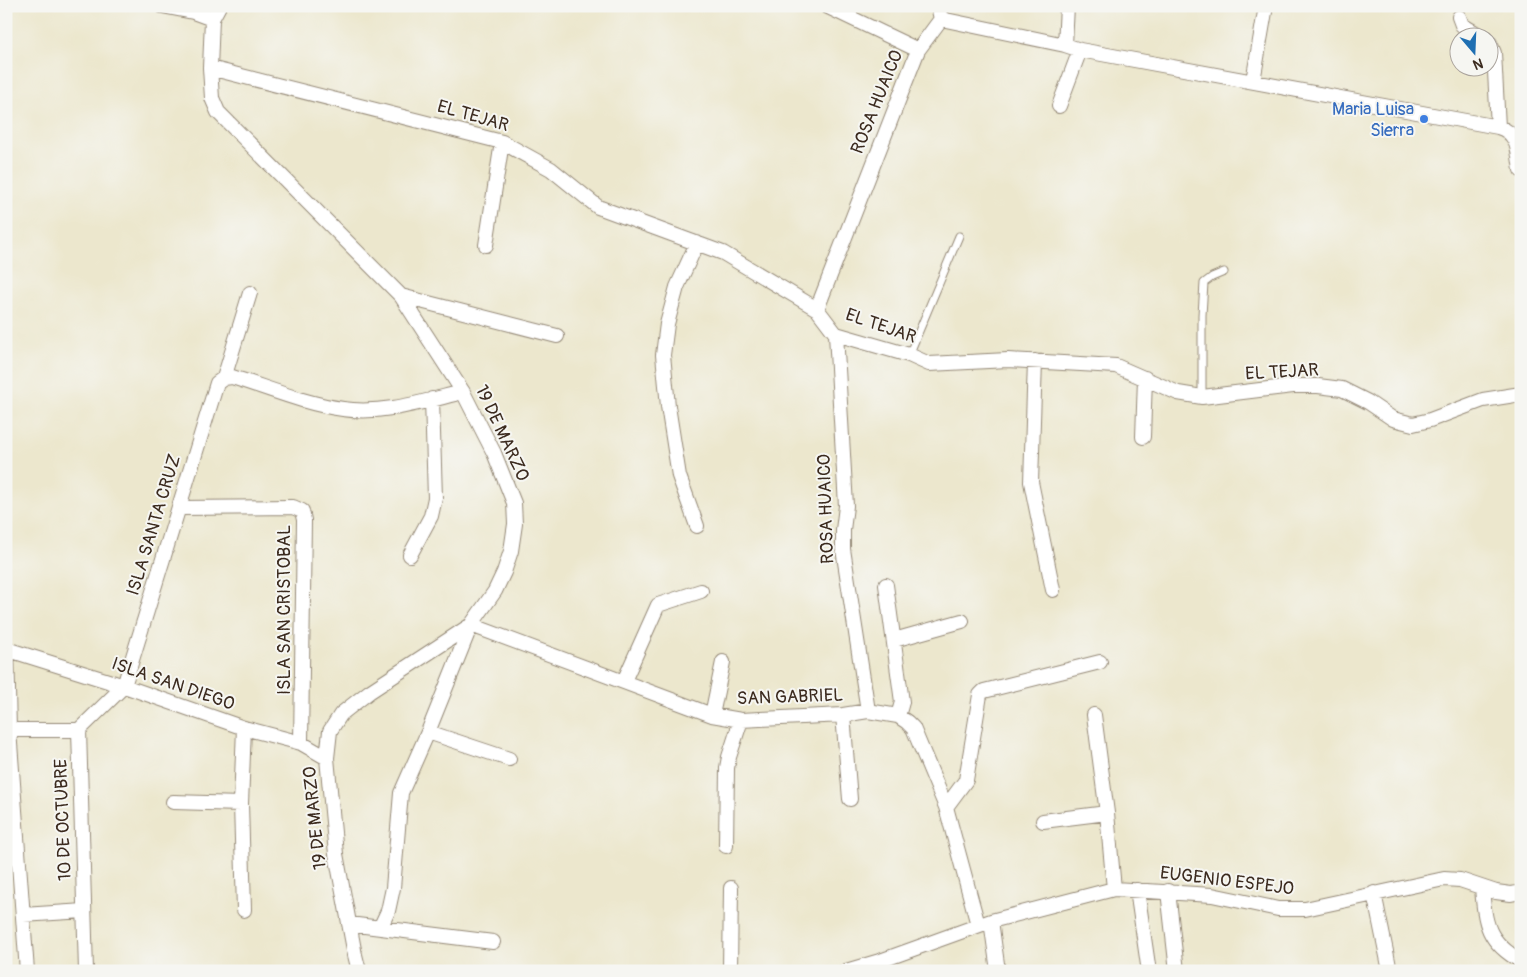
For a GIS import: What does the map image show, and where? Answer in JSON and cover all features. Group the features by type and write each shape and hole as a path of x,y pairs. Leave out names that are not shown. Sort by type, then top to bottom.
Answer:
{"street":[{"path":"162,6 207,13"},
{"path":"826,6 918,50"},
{"path":"1065,45 1067,6"},
{"path":"1252,81 1266,6"},
{"name":"19 DE MARZO","path":"207,13 212,98 218,112 401,296 450,395 505,478 514,503 511,551 504,572 495,592 471,625 369,692 341,714 330,731 325,757 336,854 359,971"},
{"path":"940,13 1080,50 1507,129 1517,145 1521,170"},
{"name":"ROSA HUAICO","path":"817,309 918,50 940,13"},
{"path":"1459,17 1462,25 1467,28"},
{"path":"1059,106 1080,50"},
{"name":"EL TEJAR","path":"210,68 502,142 551,169 598,207 723,253 817,309 836,334 909,355 929,364 1008,360 1116,366 1178,393 1202,397 1293,386 1326,387 1342,389 1368,402 1393,419 1413,424 1430,420 1483,400 1521,394"},
{"path":"1495,78 1498,127"},
{"path":"486,245 502,142"},
{"path":"697,244 677,287 667,324 663,355 668,406 679,476 697,526"},
{"name":"ISLA SANTA CRUZ","path":"124,686 217,383 224,378 250,293"},
{"path":"401,296 557,336"},
{"name":"ROSA HUAICO","path":"836,334 846,506 843,549 868,711"},
{"path":"1035,361 1031,482 1053,590"},
{"path":"224,378 232,377 314,403 343,409 391,408 450,395 431,516 410,556"},
{"path":"1143,438 1145,378"},
{"name":"ISLA SAN CRISTOBAL","path":"179,508 293,507 302,511 304,520 303,744"},
{"path":"886,584 902,702 898,716 908,722 913,728 946,807 998,971"},
{"path":"624,681 658,605 701,591"},
{"path":"894,640 962,621"},
{"path":"380,928 388,911 393,888 401,794 471,625"},
{"name":"SAN GABRIEL","path":"471,625 712,715 741,720 843,716 868,711 898,716"},
{"path":"6,649 9,730 28,971"},
{"name":"ISLA SAN DIEGO","path":"6,649 124,686 244,728 303,744 325,757"},
{"path":"712,715 723,662"},
{"path":"946,807 966,780 980,695 984,691 1100,662"},
{"path":"9,730 79,730 124,686"},
{"path":"1094,715 1114,889"},
{"path":"843,716 850,799"},
{"path":"726,846 727,768 741,720"},
{"path":"244,728 241,804 244,910"},
{"name":"10 DE OCTUBRE","path":"79,730 86,971"},
{"path":"428,732 509,759"},
{"path":"173,802 241,804"},
{"path":"1043,821 1106,813"},
{"name":"EUGENIO ESPEJO","path":"846,971 880,961 984,923 1114,889 1212,895 1278,909 1305,909 1444,879 1460,880 1482,888 1511,894 1521,892"},
{"path":"730,971 731,888"},
{"path":"1482,888 1485,920 1491,934 1500,946 1521,961"},
{"path":"1137,890 1148,965"},
{"path":"1168,891 1178,971"},
{"path":"1374,893 1390,971"},
{"path":"23,915 84,911"},
{"path":"349,924 493,942"}],"lane":[{"path":"909,355 959,236"},
{"path":"1202,397 1204,283 1224,272"}],"place":[{"name":"Maria Luisa Sierra","path":"1424,119"}]}
